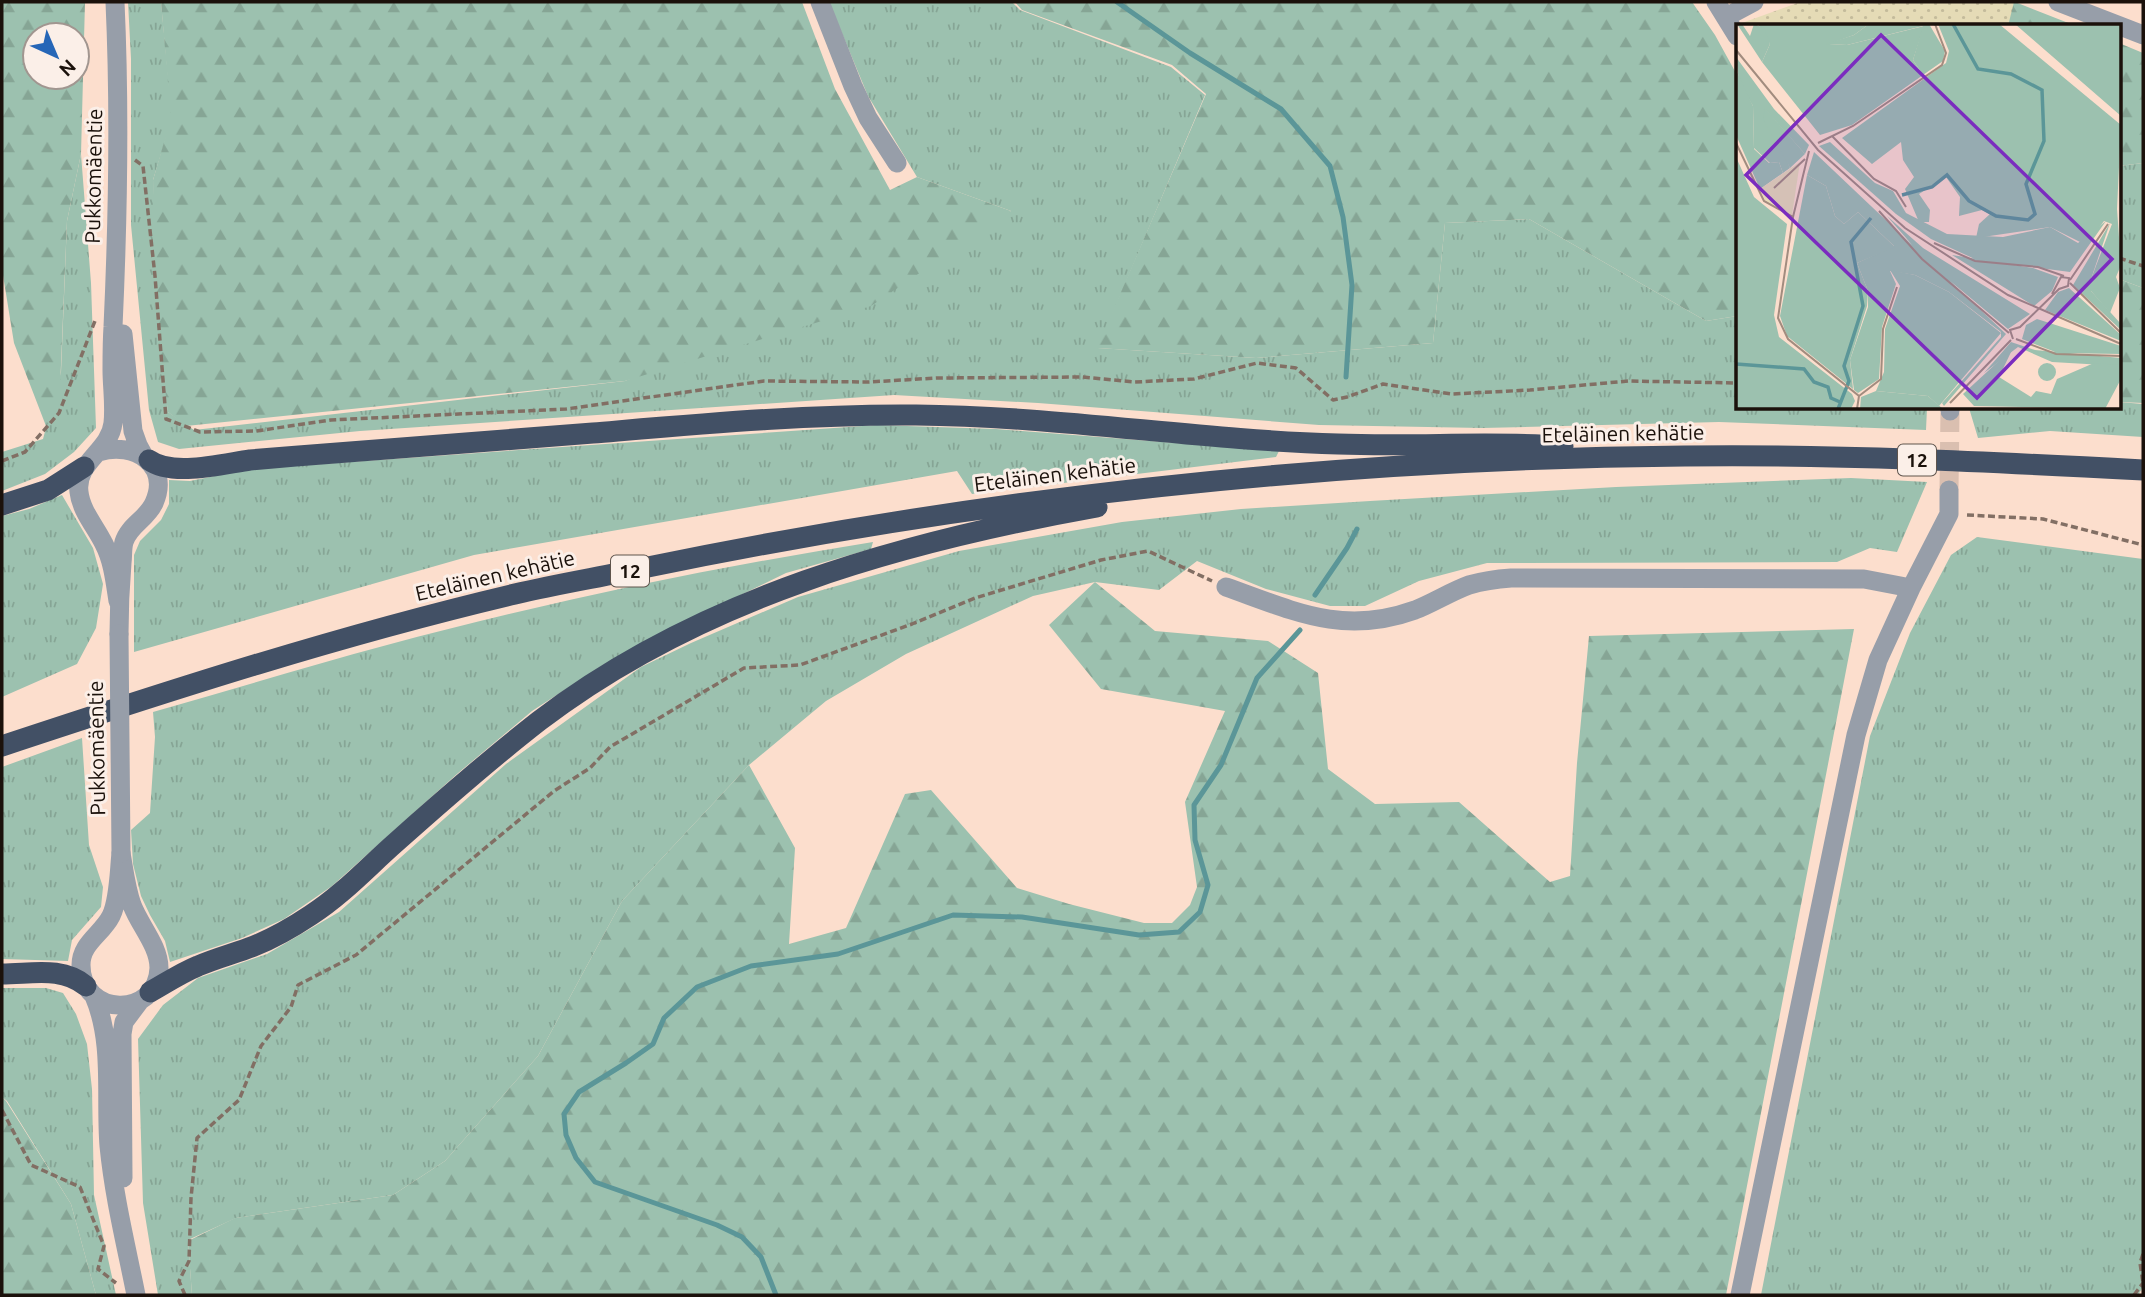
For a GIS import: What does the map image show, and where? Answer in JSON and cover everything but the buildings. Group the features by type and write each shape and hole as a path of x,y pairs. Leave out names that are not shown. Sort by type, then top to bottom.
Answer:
{"highway":[{"path":"146,458 157,466 184,468 276,457 666,427 828,416 913,415 995,417 1193,435 1337,444 1548,445 1691,456"},
{"name":"Eteläinen kehätie","path":"2,746 327,642 517,593 706,555 913,518 1135,489 1275,475 1500,461 1691,456 1914,460 2143,470"},
{"path":"2,505 48,490 84,467"},
{"path":"144,997 199,965 255,946 314,913 346,888 448,796 541,720 580,692 644,653 713,617 808,580 896,552 987,529 1275,475"},
{"path":"2,974 55,972 77,978 90,991"}],"street":[{"name":"Pukkomäentie","path":"116,2 113,423 110,436 84,467 78,489 81,502 105,546 112,565 118,601"},
{"path":"820,2 868,118 897,163"},
{"path":"1736,34 1721,9 1754,2"},
{"path":"2058,2 2116,24"},
{"path":"2120,25 2143,34"},
{"name":"Pukkomäentie","path":"116,267 135,438 157,481 157,493 153,505 127,534 123,544 118,601 121,853 115,906 111,915 90,940 81,962 82,974 100,1009 105,1037 111,1168 124,1236"},
{"path":"99,452 122,448 146,458"},
{"path":"1740,1295 1856,735 1878,660 1949,514 1949,490"},
{"path":"1226,587 1300,613 1347,622 1394,617 1467,586 1488,580 1511,578 1864,579 1911,588"},
{"name":"Pukkomäentie","path":"121,853 132,905 158,958 159,971 156,982 124,1022 122,1034 124,1236"},
{"path":"90,991 104,1002 115,1006 125,1006 144,997"},
{"path":"124,1236 128,1291"}],"path":[{"path":"117,145 143,166 166,419 200,432 256,430 331,420 566,409 764,381 869,382 936,377 1082,377 1135,382 1194,379 1256,363 1296,368 1333,400 1383,384 1452,394 1628,381 1736,383"},
{"path":"2120,258 2143,266"},
{"path":"2,461 25,452 59,413 97,316"},
{"path":"1949,514 2043,519 2143,545"},
{"path":"185,1295 178,1281 189,1261 197,1138 239,1100 261,1046 291,1007 298,985 356,955 554,791 590,768 610,747 744,668 800,665 975,598 1101,560 1148,551 1226,587"},
{"path":"2,1110 31,1164 80,1186 104,1246 99,1269 128,1291"},
{"path":"2134,1295 2143,1283 2140,1263 2143,1254"}],"green space":[{"path":"2,2 85,2 84,21 21,21 21,91 83,91 81,154 67,221 59,413 46,426 14,343 2,269"},
{"path":"128,2 161,2 172,118 153,180 168,412 194,430 625,381 1011,211 917,177 868,96 829,2 1012,2 1020,10 1171,67 1205,95 1098,348 1256,358 1433,343 1445,223 1529,219 1706,321 1736,316 1736,410 1927,410 1926,430 1719,422 1482,428 1319,425 1038,403 894,395 360,431 179,449 158,442 149,410 131,225 131,59"},
{"path":"161,2 802,2 835,89 890,190 917,177 1011,211 871,306 625,381 186,426 168,412 155,310 153,180 171,118"},
{"path":"1015,2 1692,2 1715,35 1736,73 1736,316 1706,321 1529,219 1445,223 1433,343 1256,358 1097,348 1206,94 1172,65 1022,10"},
{"path":"2015,2 2071,24 2004,24"},
{"path":"2120,43 2143,53 2143,163 2120,166"},
{"path":"81,154 91,283 96,428 74,452 45,474 2,491 2,452 43,439 61,372 67,221"},
{"path":"2143,163 2143,288 2120,279 2120,166"},
{"path":"2120,279 2143,288 2143,403 2120,402"},
{"path":"2120,402 2143,404 2143,437 2050,431 1978,438 1970,410 2120,410"},
{"path":"877,425 996,429 1279,451 1276,457 972,494 957,471 474,555 134,652 134,555 140,541 161,520 169,504 169,480 190,481 249,469"},
{"path":"1851,478 1927,482 1897,552 1870,548 1837,562 1487,563 1419,581 1365,606 1330,606 1266,589 1197,561 1159,590 1095,582 1033,596 906,654 826,701 749,765 622,901 538,1056 445,1161 393,1195 236,1218 188,1240 192,1295 158,1295 143,1203 138,1039 163,1005 198,978 267,954 339,912 506,764 641,667 798,597 959,551 1122,522 1241,509 1370,501 1616,487"},
{"path":"62,495 93,548 103,584 96,628 77,664 2,697 2,516 29,509"},
{"path":"1977,537 2143,559 2143,1287 2138,1295 1761,1295 1870,736 1910,633 1951,555"},
{"path":"873,542 871,549 786,573 603,665 532,711 332,886 284,919 242,938 170,962 165,941 141,896 133,864 131,830 150,813 155,737 153,712 358,653 508,614 690,575"},
{"path":"1095,582 1155,631 1268,641 1318,673 1328,769 1375,804 1459,802 1550,882 1570,876 1589,636 1854,629 1726,1295 192,1295 188,1241 235,1218 393,1195 445,1161 538,1056 622,901 749,765 795,848 789,944 846,928 905,794 931,790 1017,888 1144,923 1172,923 1190,905 1197,887 1185,802 1225,711 1101,689 1049,625"},
{"path":"82,738 89,845 103,887 101,907 72,940 68,961 2,959 2,767"},
{"path":"2,988 46,988 63,993 76,1014 87,1044 92,1089 94,1195 116,1295 96,1295 71,1204 2,1097"},
{"path":"2,1097 71,1204 96,1295 2,1295"}],"sand":[{"path":"1800,2 2014,2 2008,24 1742,23"}],"waterway":[{"path":"1117,2 1190,53 1281,109 1330,166 1343,217 1352,285 1346,377"},
{"path":"1315,595 1357,529"},
{"path":"776,1295 761,1257 742,1237 717,1225 595,1182 576,1158 566,1135 564,1114 579,1092 653,1044 664,1018 697,987 751,966 838,954 953,915 1022,917 1139,935 1179,932 1200,912 1208,885 1195,840 1194,805 1221,765 1257,678 1300,630"}],"tunnel":[{"path":"1949,490 1950,411"}]}
